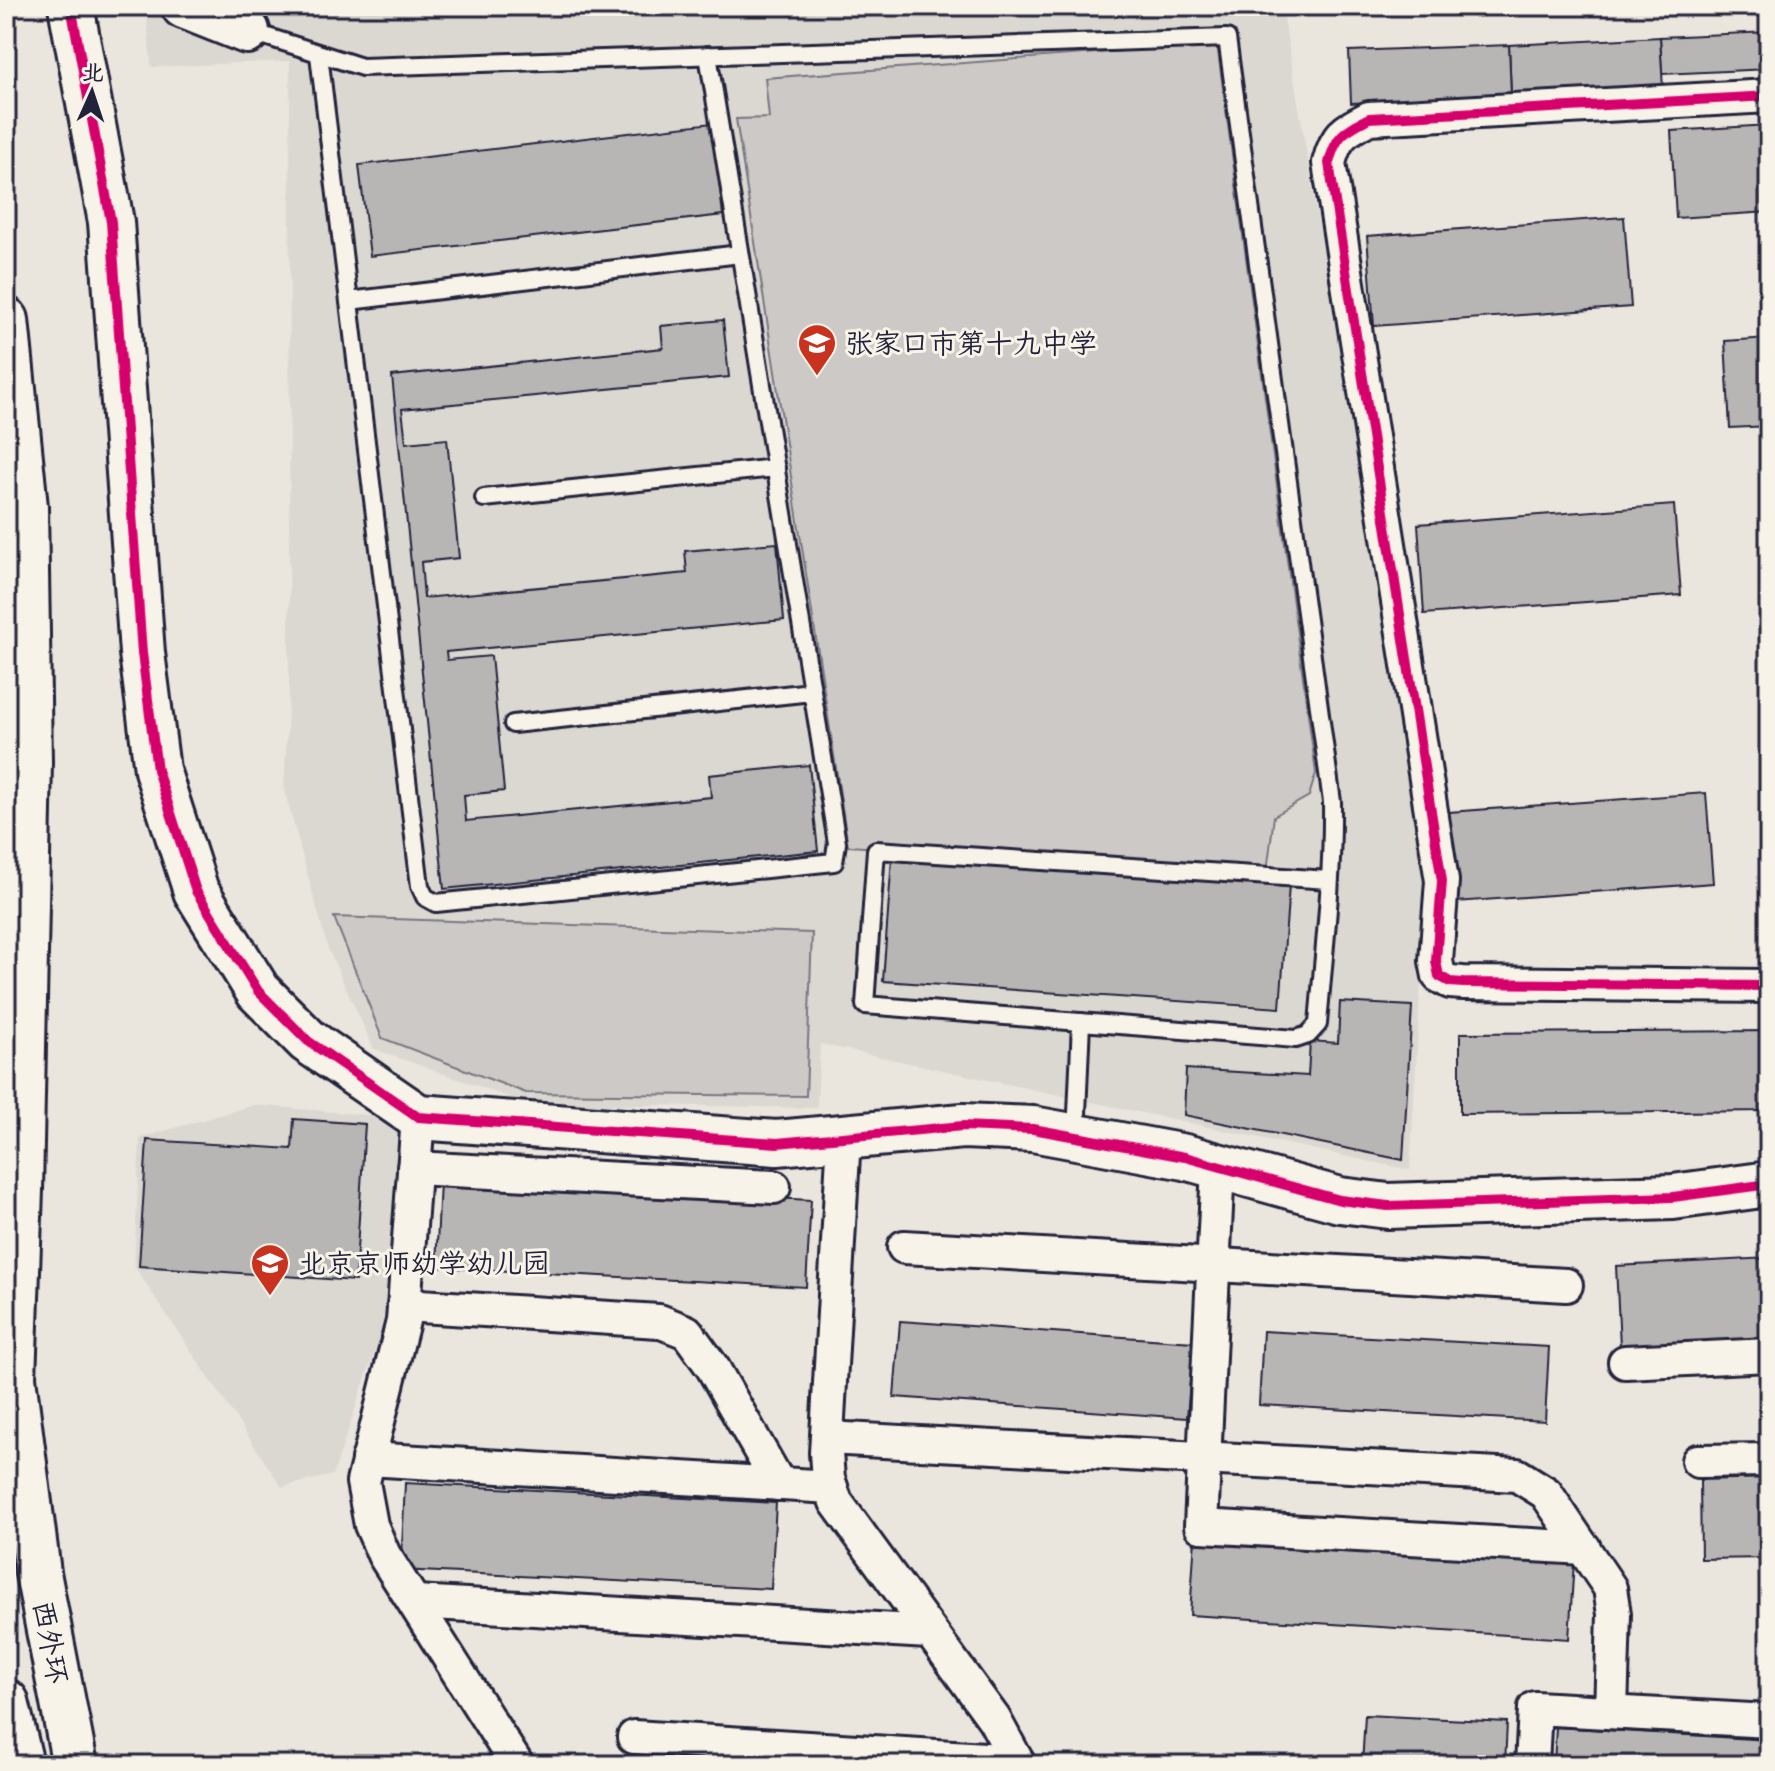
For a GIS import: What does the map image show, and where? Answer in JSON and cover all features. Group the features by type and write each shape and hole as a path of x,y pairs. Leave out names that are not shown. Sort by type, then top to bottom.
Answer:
{"main road":[{"path":"71,6 111,222 142,653 157,770 196,891 258,991 308,1041 418,1117 777,1143 963,1126 1033,1129 1185,1157 1340,1200 1388,1206 1673,1197 1769,1184"},
{"path":"184,6 195,13 247,31"},
{"name":"西外环","path":"6,320 25,507 29,762 13,1378 38,1573 75,1765"},
{"name":"西外环","path":"6,1702 21,1765"}],"street":[{"path":"1769,96 1369,118 1347,129 1334,143 1329,163 1442,881 1436,961 1439,976 1450,982 1463,983 1769,986"},
{"path":"418,1117 403,1321 363,1482 371,1525 384,1555 517,1765"},
{"path":"844,1137 827,1438 828,1479 836,1502 994,1719 1018,1763"},
{"path":"1218,1166 1201,1526 1584,1548"},
{"path":"414,1168 774,1187"},
{"path":"904,1247 1566,1285"},
{"path":"404,1305 659,1321 687,1332 713,1368 779,1484"},
{"path":"1625,1362 1769,1355"},
{"path":"827,1438 1517,1475 1546,1493 1610,1588 1614,1614 1611,1712"},
{"path":"368,1459 831,1487"},
{"path":"1698,1461 1769,1460"},
{"path":"416,1602 929,1632"},
{"path":"1532,1765 1535,1708 1769,1721"},
{"path":"634,1737 1018,1763"}],"lane":[{"path":"247,31 362,67 1227,38 1332,802 1329,880 1318,1024 1308,1035 1296,1039 865,1005 876,850 1329,880"},
{"path":"319,55 420,886 425,897 436,903 834,862 837,843 708,55"},
{"path":"349,301 740,254"},
{"path":"484,498 776,468"},
{"path":"513,724 812,692"},
{"path":"1076,1136 1081,1022"}],"shaded area":[{"name":"张家口市第十九中学","path":"146,6 1282,6 1427,874 1410,1170 820,1044 817,1108 525,1103 374,1049 328,949 284,789 289,687 290,61 151,67"},
{"path":"1217,44 1316,773 1309,796 1274,816 1267,872 848,846 736,119 769,118 765,78"},
{"path":"334,917 812,933 806,1096 526,1093 382,1038"},
{"name":"北京京师幼学幼儿园","path":"254,1105 403,1118 382,1329 333,1475 282,1487 134,1266 140,1138"}],"building":[{"path":"1769,32 1769,69 1662,74 1660,37"},
{"path":"1660,37 1663,89 1511,96 1509,45"},
{"path":"1509,45 1511,96 1351,103 1349,51"},
{"path":"712,123 723,215 370,256 359,165"},
{"path":"1769,125 1769,212 1676,218 1671,131"},
{"path":"1624,217 1631,307 1374,326 1367,236"},
{"path":"723,320 729,377 402,409 406,443 447,439 459,558 421,562 424,598 687,573 685,551 777,543 784,620 446,652 447,660 491,656 504,791 464,795 466,821 711,797 709,775 809,765 818,851 444,889 392,376 663,348 661,326"},
{"path":"1769,338 1769,426 1730,428 1725,341"},
{"path":"1674,505 1681,595 1424,614 1418,524"},
{"path":"1706,793 1713,883 1456,902 1449,812"},
{"path":"892,858 1289,885 1280,1008 883,981"},
{"path":"1340,1002 1412,1006 1403,1160 1184,1115 1186,1069 1308,1076 1310,1041 1338,1043"},
{"path":"1769,1031 1769,1111 1460,1114 1460,1033"},
{"path":"294,1119 365,1124 355,1281 139,1266 147,1140 292,1149"},
{"path":"440,1181 811,1200 806,1287 436,1267"},
{"path":"1769,1258 1769,1338 1620,1346 1616,1266"},
{"path":"900,1321 1193,1342 1187,1418 894,1397"},
{"path":"1263,1331 1549,1347 1545,1421 1259,1405"},
{"path":"1769,1478 1769,1558 1701,1559 1700,1480"},
{"path":"405,1483 776,1503 771,1589 401,1570"},
{"path":"1195,1537 1574,1561 1569,1639 1190,1615"},
{"path":"1365,1715 1507,1722 1505,1765 1362,1765"},
{"path":"1556,1727 1769,1740 1769,1765 1554,1765"}],"cycle path":[{"path":"71,6 111,222 142,653 157,770 196,891 258,991 308,1041 418,1117 777,1143 963,1126 1033,1129 1185,1157 1340,1200 1388,1206 1673,1197 1769,1184"},
{"path":"1769,96 1369,118 1342,135 1329,163 1442,881 1436,961 1439,976 1450,982 1463,983 1769,986"}],"place":[{"name":"张家口市第十九中学","path":"817,377"},
{"name":"北京京师幼学幼儿园","path":"270,1297"}]}
